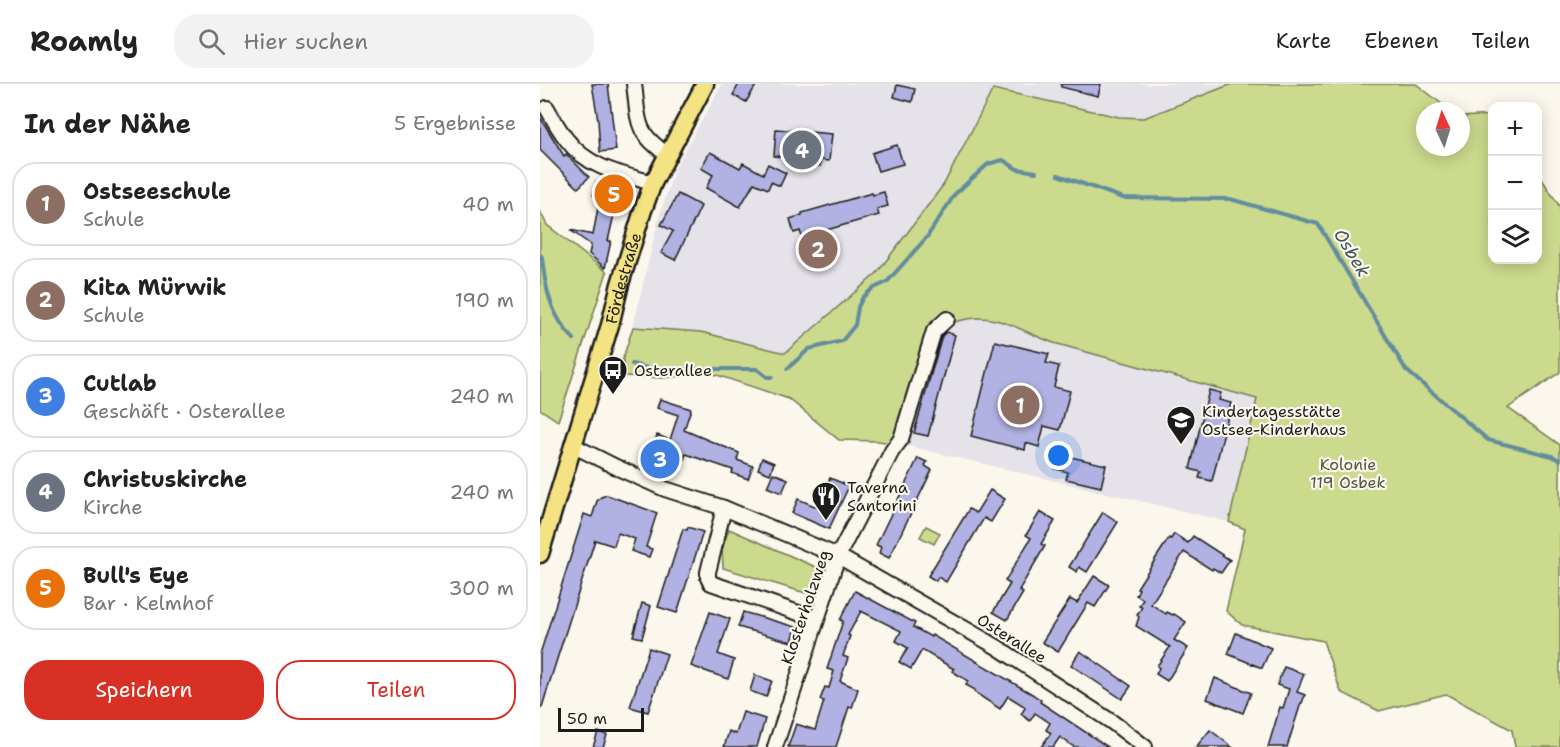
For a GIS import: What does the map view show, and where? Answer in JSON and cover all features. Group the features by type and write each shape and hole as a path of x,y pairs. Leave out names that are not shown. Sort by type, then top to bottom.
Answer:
{"main road":[{"name":"Fördestraße","path":"540,555 653,183 705,84"}],"street":[{"path":"633,84 639,123 644,136 668,155"},
{"path":"547,108 567,140 583,157 606,170 653,183"},
{"name":"Klosterholzweg","path":"775,747 838,556 892,451 901,439 934,331 947,319"},
{"name":"Osterallee","path":"572,445 665,489 724,508 838,556 997,647 1112,722 1145,747"},
{"path":"724,508 708,572 711,583 816,619"}],"shaded area":[{"path":"722,84 1232,84 1144,118 1119,117 993,89 944,184 877,273 785,353 701,332 633,327 659,217 675,168"},
{"path":"986,317 1016,326 1027,333 1054,343 1258,399 1229,522 904,445 940,327 958,320"}],"green space":[{"name":"Kolonie 119 Osbek","path":"1232,84 1416,84 1439,102 1416,102 1416,156 1470,156 1470,116 1488,115 1488,264 1542,264 1542,179 1560,207 1560,372 1508,408 1560,445 1560,747 1515,747 1512,730 1446,694 1379,711 1341,692 1323,641 1242,625 1226,611 1245,529 1229,522 1257,399 1054,343 1011,325 987,318 973,318 940,327 904,445 878,441 839,440 789,399 711,373 662,378 624,376 623,358 633,327 701,332 785,353 877,273 944,184 993,89 1119,117 1144,118"},
{"path":"540,211 547,225 607,272 558,421 540,409"},
{"path":"926,526 940,533 934,544 920,537"},
{"path":"729,529 818,568 809,594 723,568 722,549"}],"building":[{"path":"592,84 608,84 616,150 600,152"},
{"path":"739,84 757,84 746,102 733,95"},
{"path":"1061,84 1101,84 1098,96 1061,87"},
{"path":"897,85 915,89 912,102 894,97"},
{"path":"540,117 564,156 566,154 589,177 578,188 540,150"},
{"path":"776,129 832,134 829,161 821,160 820,166 808,165 809,159 774,156"},
{"path":"897,145 903,164 878,171 872,153"},
{"path":"710,152 740,168 743,163 763,174 768,164 786,173 780,186 771,182 768,189 754,183 740,207 706,188 713,175 701,168"},
{"path":"596,182 620,188 608,241 611,241 605,268 589,254 591,245 570,230 593,235 600,197 593,195"},
{"path":"884,192 888,206 877,209 879,215 802,237 800,231 794,233 790,219 802,213 872,193 873,195"},
{"path":"678,194 701,206 675,260 661,253 673,231 661,225"},
{"path":"946,332 955,335 928,436 914,433 942,336"},
{"path":"995,341 1049,354 1046,363 1059,366 1054,387 1070,391 1060,430 1044,426 1039,447 1026,443 1025,450 971,436"},
{"path":"1209,390 1221,393 1219,400 1231,403 1212,481 1199,478 1201,472 1190,469"},
{"path":"660,399 691,409 684,430 739,453 737,460 753,466 748,479 732,473 733,470 686,454 681,468 650,458 657,435 670,440 678,415 657,408"},
{"path":"1058,454 1106,465 1101,487 1066,479 1068,472 1055,469"},
{"path":"762,458 774,463 770,474 758,469"},
{"path":"918,458 927,462 925,466 932,470 889,558 879,553 881,547 876,545"},
{"path":"773,473 788,479 782,493 767,487"},
{"path":"830,478 849,486 829,529 792,513 798,499 817,507"},
{"path":"990,490 1005,499 991,522 984,518 946,582 938,577 936,581 928,576 969,509 976,513"},
{"path":"607,495 657,513 646,547 652,549 649,557 631,551 635,539 618,533 614,546 595,540 542,707 540,707 540,654 584,514 592,517 597,501"},
{"path":"1040,512 1055,521 1041,544 1045,546 1019,590 1023,593 1007,620 993,612 1010,584 1005,581 1031,538 1026,535"},
{"path":"1103,512 1118,522 1087,572 1079,567 1077,572 1069,567"},
{"path":"688,527 703,532 677,613 658,607 683,529 687,530"},
{"path":"1174,534 1188,543 1193,536 1230,560 1221,573 1213,568 1212,570 1184,552 1151,604 1166,614 1167,612 1174,614 1186,622 1174,640 1188,648 1167,681 1156,674 1159,668 1157,666 1170,647 1136,626 1139,617 1137,615 1142,607 1139,606 1143,599 1136,595 1139,589 1137,588 1169,538 1171,539"},
{"path":"1094,576 1109,585 1095,607 1088,603 1058,652 1042,642 1070,599 1077,603"},
{"path":"855,591 915,623 913,627 931,637 932,635 1032,694 1041,700 1040,702 1108,747 1074,747 1060,737 1053,747 1041,747 1051,733 1046,730 1050,723 1035,713 1030,721 1021,714 1024,706 1008,696 1000,709 974,692 975,690 966,685 968,681 952,671 954,669 922,650 911,669 899,662 908,648 896,641 901,631 861,611 848,635 850,636 843,656 848,658 840,681 858,689 852,708 849,707 836,747 788,747 796,724 815,730 824,701 820,700 825,687 829,688 834,671 827,669 843,621 840,620"},
{"path":"642,603 651,606 642,638 633,636"},
{"path":"710,612 730,619 718,654 734,660 728,679 691,666"},
{"path":"743,612 796,627 792,642 738,627"},
{"path":"1236,633 1271,648 1262,668 1228,654"},
{"path":"649,648 667,654 648,712 630,707"},
{"path":"1080,651 1131,686 1122,699 1071,665"},
{"path":"1284,667 1304,674 1297,692 1305,695 1287,747 1268,747 1280,707 1283,708 1289,689 1277,685"},
{"path":"755,675 772,681 766,697 750,691"},
{"path":"1215,678 1251,693 1243,713 1207,699"},
{"path":"743,712 765,719 757,747 724,747 729,731 736,734"},
{"path":"1210,730 1218,736 1232,747 1196,747"},
{"path":"598,732 607,735 603,747 593,747"}],"waterway":[{"name":"Osbek","path":"787,369 809,349 842,341 855,325 858,307 863,297 872,289 887,282 927,237 955,194 988,164 1003,160 1017,169 1036,172"},
{"name":"Osbek","path":"1058,175 1123,198 1230,199 1318,224 1406,370 1488,440 1560,460"},
{"name":"Osbek","path":"540,255 550,301 560,321 574,339"},
{"name":"Osbek","path":"632,364 651,369 757,369 767,377 772,377"}],"place":[{"name":"Christuskirche","path":"802,150"},
{"name":"Bull's Eye","path":"614,194"},
{"name":"Kita Mürwik","path":"818,249"},
{"name":"Osterallee","path":"613,396"},
{"name":"Ostseeschule","path":"1020,405"},
{"name":"Kindertagesstätte Ostsee-Kinderhaus","path":"1181,446"},
{"name":"Cutlab","path":"660,459"},
{"name":"Taverna Santorini","path":"826,522"}]}
